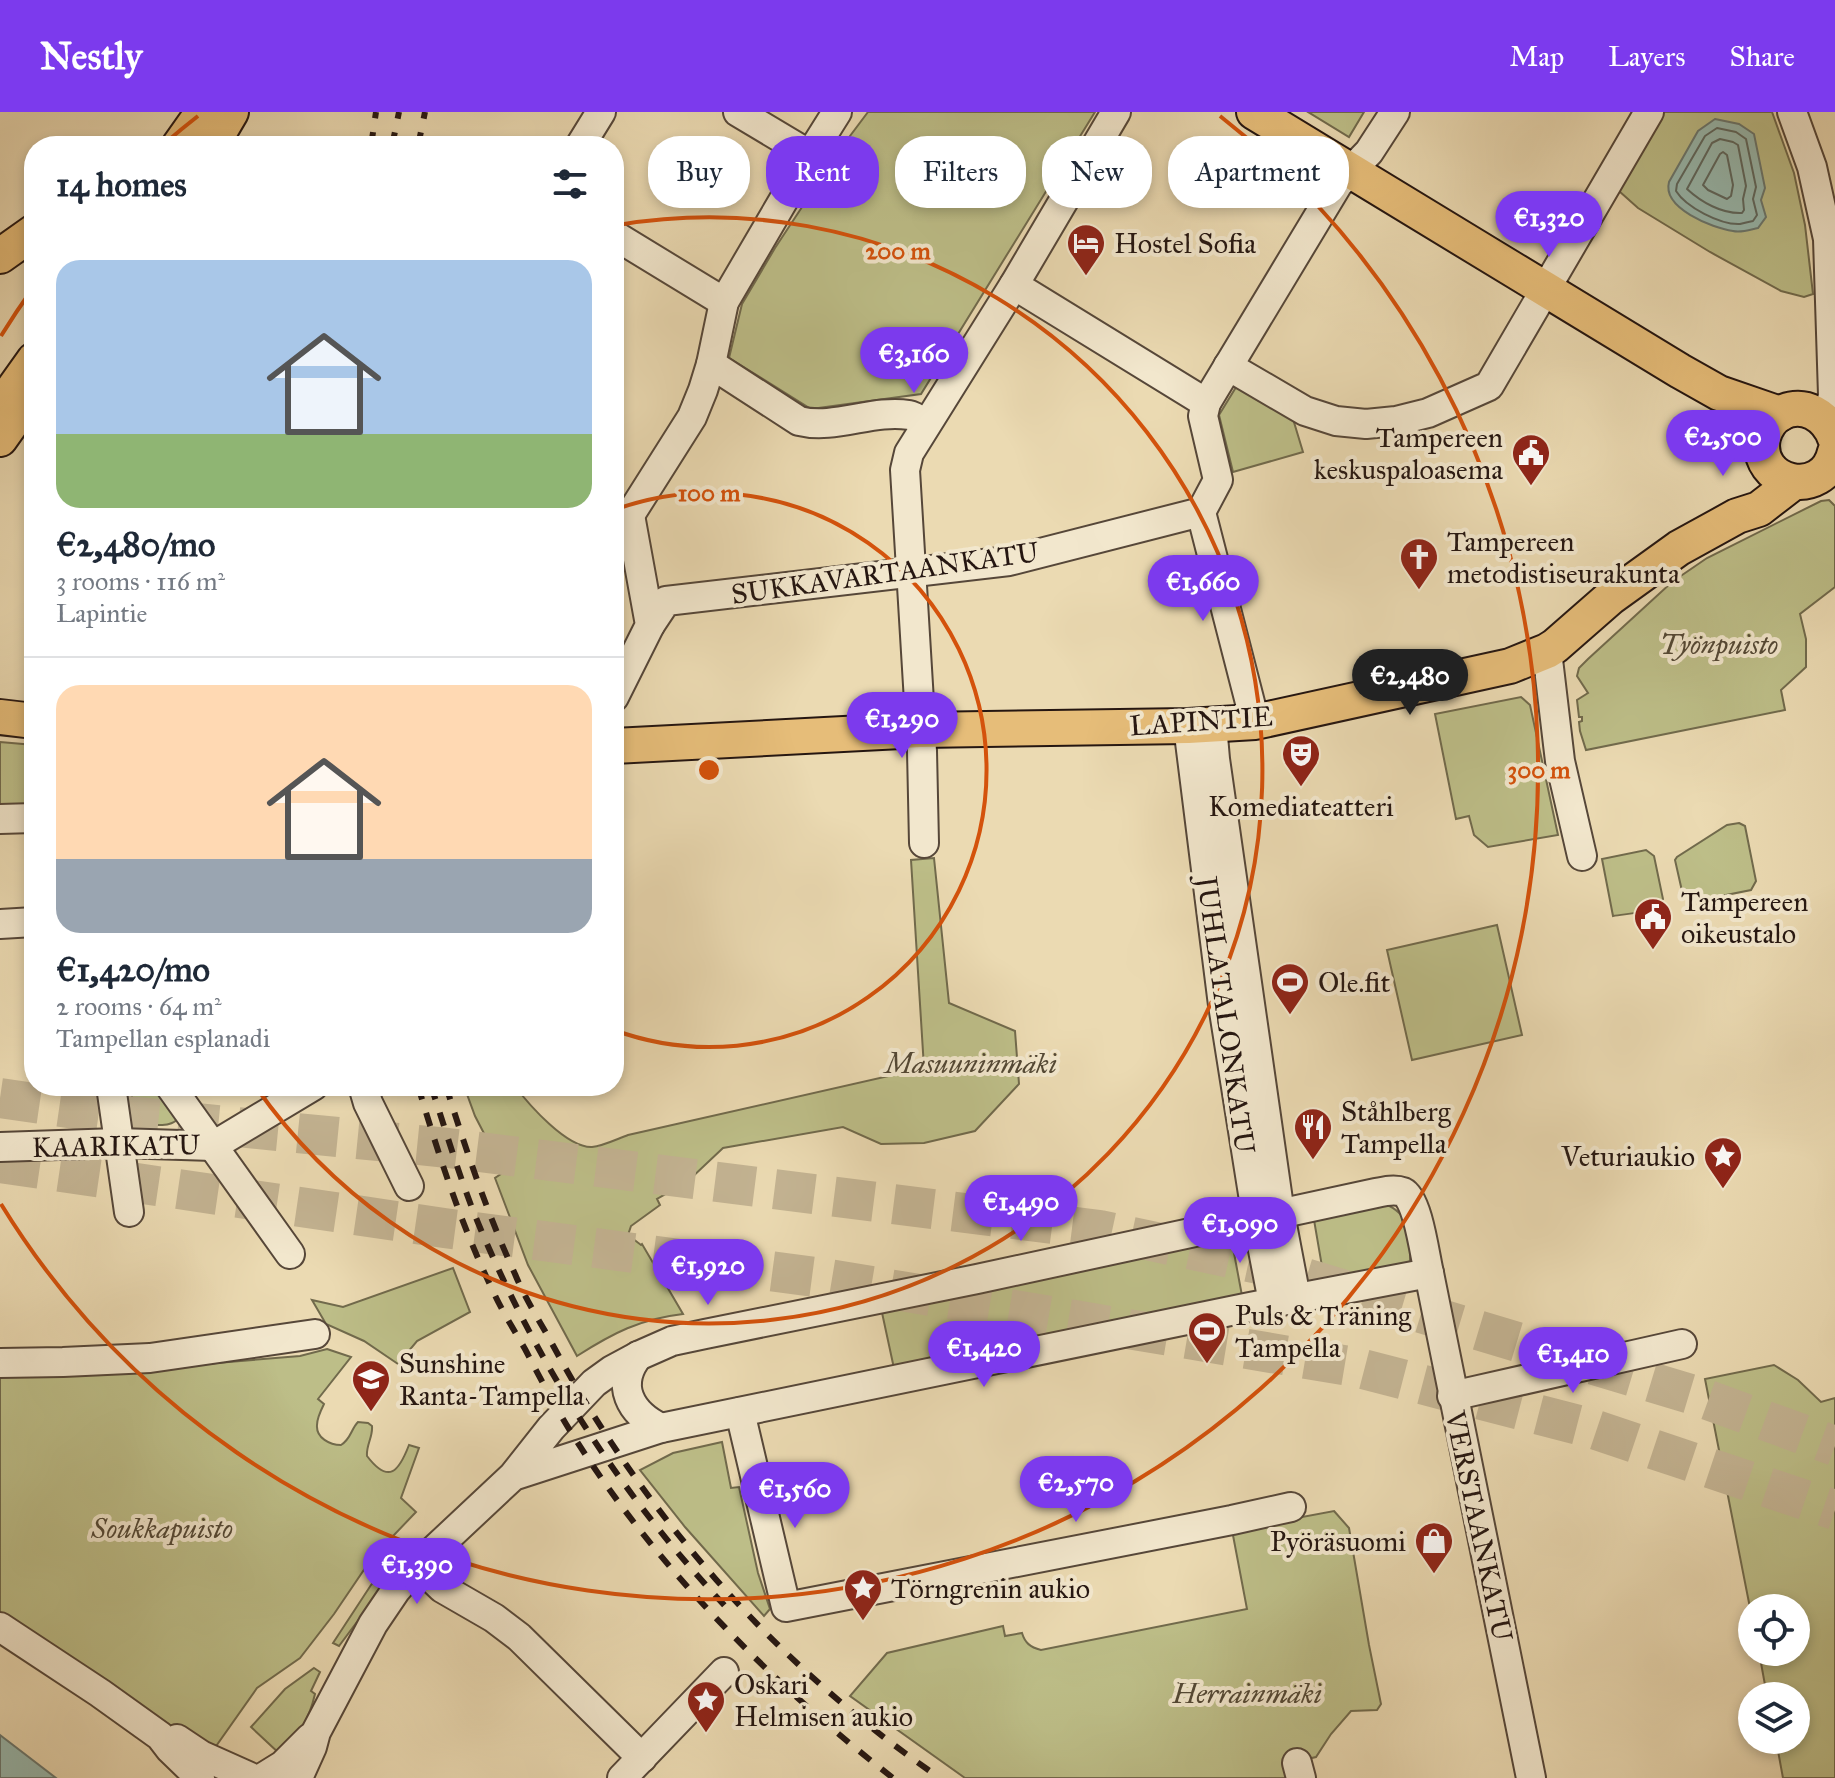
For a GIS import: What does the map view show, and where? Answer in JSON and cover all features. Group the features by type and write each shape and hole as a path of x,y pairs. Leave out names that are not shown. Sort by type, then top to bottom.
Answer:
{"main road":[{"path":"186,136 203,112"},
{"path":"217,136 231,112"},
{"path":"1254,112 1545,291 1719,393 1816,427"},
{"path":"0,407 24,374"},
{"path":"1719,393 1748,423 1768,466 1784,479 1814,482 1829,467 1816,427"},
{"path":"0,439 24,405"},
{"path":"1737,516 1762,473 1764,433 1770,422 1816,427"},
{"name":"LAPINTIE","path":"624,745 920,730 1255,722 1510,666 1547,651 1611,597 1679,548 1737,516 1759,509 1814,482"},
{"path":"0,717 24,720"}],"street":[{"path":"586,136 601,112"},
{"path":"738,112 778,136"},
{"path":"822,136 837,112"},
{"path":"924,843 905,470 909,453 1014,285 1116,112"},
{"path":"1255,722 1201,512 1218,480 1203,416 1206,403 1338,184 1369,152 1395,112"},
{"path":"1228,366 1305,411 1336,421 1366,424 1428,413 1489,386 1649,112"},
{"path":"1792,112 1812,167 1828,239 1831,367 1816,386 1816,427"},
{"path":"624,507 685,431 711,364 724,302 779,208"},
{"path":"624,241 724,302"},
{"path":"1014,285 1206,403"},
{"path":"711,364 799,421 812,425 887,415 911,415 926,424"},
{"name":"SUKKAVARTAANKATU","path":"650,625 666,601 1009,561 1201,512"},
{"path":"624,518 650,625 624,677"},
{"path":"1547,651 1560,761 1582,856"},
{"name":"JUHLATALONKATU","path":"1200,725 1223,1005 1285,1300"},
{"path":"0,819 24,818"},
{"path":"0,924 24,923"},
{"path":"112,1096 129,1212"},
{"path":"177,1096 290,1254"},
{"name":"KAARIKATU","path":"0,1147 118,1143 213,1146 296,1096"},
{"path":"366,1096 409,1186"},
{"name":"VERSTAANKATU","path":"1269,1216 1392,1190 1403,1192 1412,1202 1531,1778"},
{"path":"298,1778 316,1732 373,1624 396,1590 418,1565 513,1476 551,1428 594,1383 612,1370 672,1341 1269,1216"},
{"path":"513,1476 661,1428 742,1421 1285,1300 1429,1273"},
{"path":"0,1363 150,1358 315,1334"},
{"path":"1452,1396 1682,1344"},
{"path":"638,1356 627,1376 631,1401 639,1413 661,1428"},
{"path":"742,1421 786,1607 1291,1507"},
{"path":"418,1565 442,1588 494,1618 519,1637 632,1768 724,1672"},
{"path":"0,1627 160,1736 200,1778"},
{"path":"160,1736 177,1739 201,1755 252,1777 283,1765 316,1732"}],"green space":[{"path":"868,112 1095,112 1080,136 1042,136 1042,198 921,394 811,409 729,358 742,304 801,208 879,208 879,136 850,136"},
{"path":"1308,112 1364,112 1347,136"},
{"path":"1654,112 1772,112 1794,173 1805,225 1813,294 1804,297 1781,291 1638,208 1619,191 1618,176"},
{"path":"1238,384 1293,419 1303,452 1233,472 1219,415"},
{"name":"Työnpuisto","path":"1829,500 1835,506 1835,587 1800,614 1806,639 1806,667 1781,690 1785,710 1586,750 1580,731 1582,717 1579,717 1577,700 1588,693 1577,676 1579,668 1672,582 1707,558 1821,501"},
{"path":"1521,697 1530,705 1558,835 1488,847 1474,835 1469,816 1456,819 1435,714"},
{"path":"0,742 24,744 24,806 0,807"},
{"path":"1739,823 1745,826 1756,881 1751,890 1688,900 1682,891 1675,860 1727,825"},
{"path":"1646,850 1654,856 1663,899 1654,908 1613,916 1602,859"},
{"name":"Masuuninmäki","path":"934,858 949,1003 1015,1031 1019,1084 975,1131 924,1143 881,1144 843,1127 723,1148 687,1182 657,1199 660,1205 631,1226 628,1235 642,1244 683,1314 653,1319 627,1328 577,1356 528,1265 495,1178 504,1172 468,1096 524,1096 560,1133 571,1141 592,1147 628,1135 924,1068 911,860"},
{"path":"1497,925 1522,1035 1412,1060 1387,950"},
{"path":"132,1096 163,1096 178,1119 164,1125 136,1123"},
{"path":"1378,1201 1397,1211 1406,1223 1410,1261 1394,1271 1338,1281 1324,1278 1314,1220"},
{"path":"1231,1237 1243,1301 895,1373 881,1308"},
{"path":"453,1268 470,1312 417,1341 398,1364 364,1341 326,1324 312,1300 343,1307"},
{"name":"Soukkapuisto","path":"327,1349 351,1357 318,1399 324,1404 317,1422 319,1434 332,1444 341,1445 358,1422 368,1423 372,1430 367,1456 387,1472 397,1468 409,1445 419,1448 401,1498 416,1512 372,1558 300,1658 257,1688 214,1749 191,1739 0,1613 0,1375 144,1369 300,1356"},
{"path":"1774,1365 1798,1380 1821,1402 1835,1398 1835,1778 1783,1778 1779,1754 1810,1754 1810,1682 1764,1682 1762,1666 1810,1666 1810,1594 1747,1594 1705,1379"},
{"path":"722,1442 731,1488 739,1487 758,1573 770,1609 764,1616 685,1527 640,1470 673,1453"},
{"name":"Herrainmäki","path":"1334,1511 1349,1528 1381,1704 1377,1710 1351,1711 1316,1757 1294,1762 1297,1778 965,1778 850,1696 887,1653 1003,1626 1005,1636 1022,1633 1028,1644 1041,1650 1247,1609 1232,1530"},
{"path":"406,1543 414,1550 339,1646 333,1643 371,1585"},
{"path":"314,1668 320,1672 311,1691 315,1694 310,1712 281,1755 251,1727 285,1689"}],"water":[{"path":"1715,119 1739,124 1754,134 1765,188 1761,200 1766,217 1758,228 1736,232 1702,221 1681,208 1669,191 1669,182 1698,131"},
{"path":"0,1735 56,1778 0,1778"}],"tunnel":[{"path":"0,1098 117,1115 448,1148 1100,1230 1258,1264 1694,1395 1835,1446"},
{"path":"0,1163 444,1228 823,1278 1355,1367 1590,1428 1835,1510"}],"railway":[{"path":"372,136 376,112"},
{"path":"394,136 399,112"},
{"path":"420,136 425,112"},
{"path":"421,1096 451,1190 493,1291 560,1415 598,1474 634,1523 713,1615 801,1701 893,1778"},
{"path":"434,1096 481,1230 504,1282 557,1381 618,1475 687,1564 725,1606"},
{"path":"449,1096 486,1205 519,1282 586,1403 626,1465 670,1525 769,1636 823,1687 940,1778"}],"place":[{"name":"Hostel Sofia","path":"1086,277"},
{"name":"Tampereen keskuspaloasema","path":"1531,487"},
{"name":"Tampereen metodistiseurakunta","path":"1419,591"},
{"name":"Komediateatteri","path":"1301,788"},
{"name":"Tampereen oikeustalo","path":"1653,951"},
{"name":"Ole.fit","path":"1290,1016"},
{"name":"Ståhlberg Tampella","path":"1313,1161"},
{"name":"Veturiaukio","path":"1723,1190"},
{"name":"Puls & Träning Tampella","path":"1207,1365"},
{"name":"Sunshine Ranta-Tampella","path":"371,1413"},
{"name":"Pyöräsuomi","path":"1434,1575"},
{"name":"Törngrenin aukio","path":"863,1622"},
{"name":"Oskari Helmisen aukio","path":"706,1734"}]}
